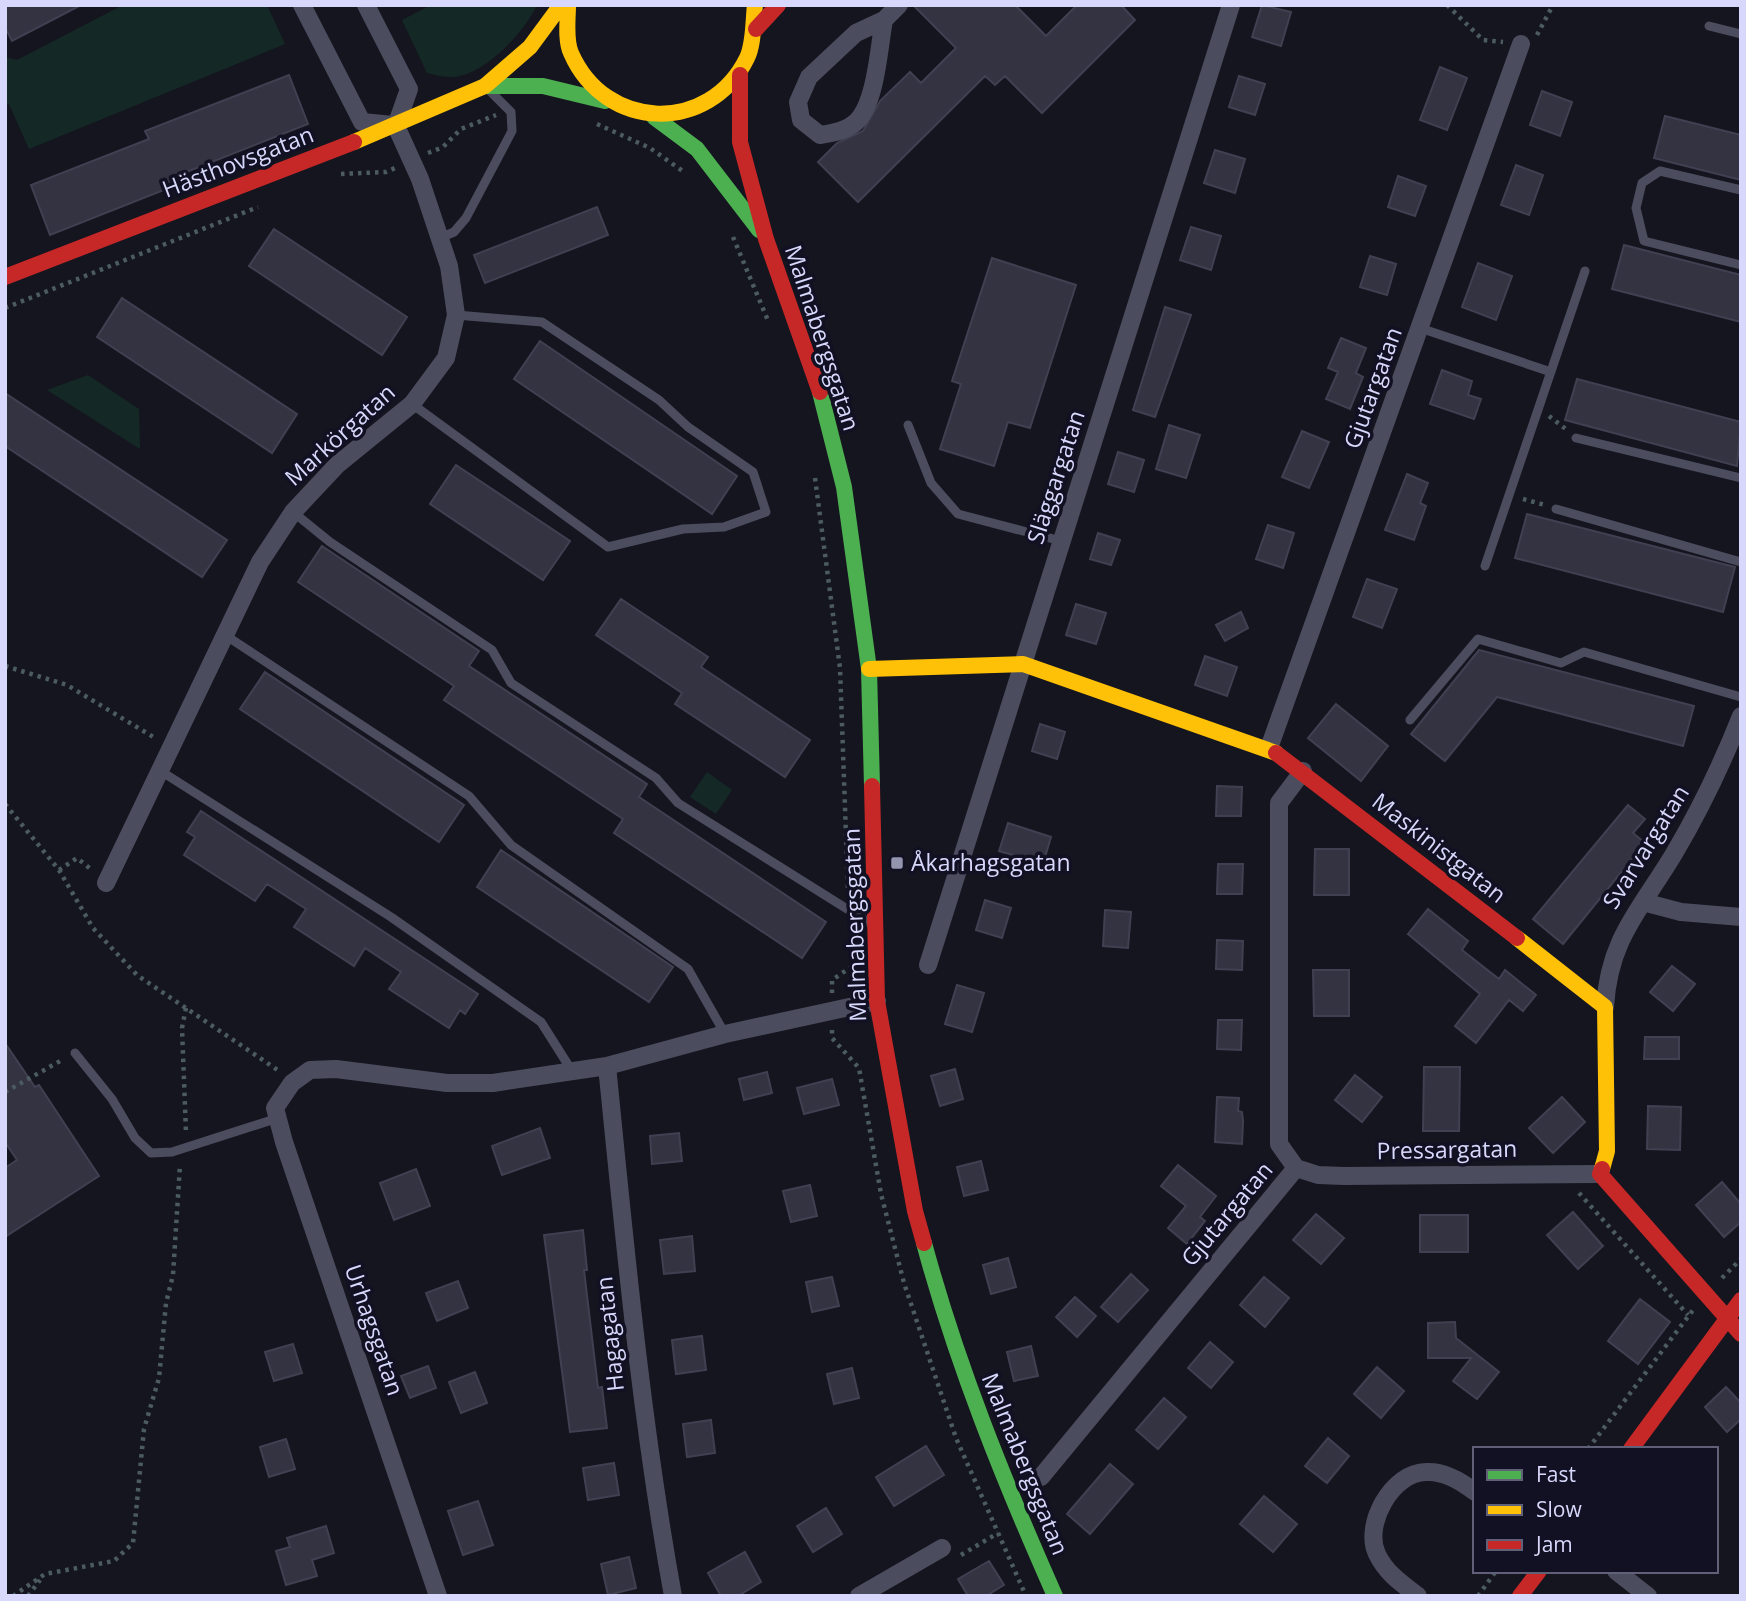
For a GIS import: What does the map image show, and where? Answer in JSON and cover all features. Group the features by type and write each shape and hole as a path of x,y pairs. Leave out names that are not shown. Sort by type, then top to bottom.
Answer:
{"main road":[{"name":"Hästhovsgatan","path":"5,277 396,125 485,86 530,47 561,5"},
{"path":"568,5 567,41 575,64 589,85 608,102"},
{"path":"654,117 680,116 703,108 724,94 740,75 751,53 756,29 755,5"},
{"path":"756,29 778,5"},
{"name":"Malmabergsgatan","path":"740,75 740,142 766,239 819,387 841,474 869,669 877,1001 926,1260 999,1470 1055,1596"},
{"name":"Hästhovsgatan","path":"485,86 542,86 608,102 630,112 654,117"},
{"name":"Malmabergsgatan","path":"654,117 697,149 766,239"},
{"name":"Maskinistgatan","path":"869,669 1023,664 1269,748 1303,771 1605,1007"},
{"path":"1605,1007 1607,1151 1600,1174 1741,1334"},
{"path":"1632,1447 1741,1300"},
{"path":"1520,1596 1537,1573"}],"street":[{"path":"302,5 362,122 396,125 409,89 366,5"},
{"path":"884,20 868,104 857,121 839,132 820,135 801,120 798,102 809,77 856,33 884,20 899,5"},
{"name":"Släggargatan","path":"928,965 1231,5"},
{"name":"Gjutargatan","path":"1269,748 1521,44"},
{"name":"Markörgatan","path":"106,883 260,562 293,512 337,465 412,404 446,358 456,315 449,265 420,179 396,125"},
{"name":"Svarvargatan","path":"1605,1007 1606,978 1625,927 1643,902 1713,785 1741,716"},
{"name":"Gjutargatan","path":"1041,1477 1296,1168 1279,1144 1279,803 1303,771"},
{"path":"1643,902 1681,912 1741,917"},
{"path":"278,1118 275,1108 292,1083 310,1070 336,1069 447,1083 493,1083 607,1066 725,1034 877,1001"},
{"name":"Hagagatan","path":"607,1066 639,1376 657,1507 673,1596"},
{"name":"Urhagsgatan","path":"278,1118 438,1596"},
{"name":"Pressargatan","path":"1296,1168 1318,1175 1345,1176 1600,1174"},
{"path":"1418,1596 1390,1574 1376,1552 1371,1530 1380,1508 1391,1491 1412,1475 1424,1471 1443,1474 1473,1491"},
{"path":"859,1596 942,1548"},
{"path":"1619,1573 1648,1596"}],"lane":[{"path":"1709,26 1741,34"},
{"path":"440,237 454,232 466,218 513,131 511,113 485,86"},
{"path":"1741,190 1660,171 1642,183 1636,208 1644,241 1741,265"},
{"path":"1485,566 1586,271"},
{"path":"412,404 608,547 683,528 724,527 766,512 753,472 688,427 659,400 542,322 456,315"},
{"path":"1420,328 1551,372"},
{"path":"908,425 931,482 958,514 1061,541"},
{"path":"1576,438 1741,478"},
{"path":"1556,509 1741,562"},
{"path":"293,512 330,542 492,650 511,683 656,778 678,803 875,927"},
{"path":"225,635 469,796 511,845 688,969 725,1034"},
{"path":"1410,720 1478,639 1561,663 1584,652 1741,697"},
{"path":"159,769 391,917 541,1022 572,1071"},
{"path":"75,1053 112,1099 135,1138 151,1153 184,1148 278,1118"}],"path":[{"path":"1447,5 1483,40 1521,44 1537,36 1553,5"},
{"path":"443,147 461,129 511,113"},
{"path":"587,121 650,148 691,177"},
{"path":"332,178 342,174 386,172"},
{"path":"5,308 271,202"},
{"path":"727,227 774,337"},
{"path":"1539,408 1576,438"},
{"path":"813,464 840,668 849,911"},
{"path":"1509,495 1556,509"},
{"path":"5,666 67,685 169,749"},
{"path":"5,804 59,870 78,906 110,948 137,975 292,1083"},
{"path":"59,870 77,858 106,883"},
{"path":"832,980 851,966 850,952"},
{"path":"13,1596 45,1574 114,1561 134,1543 144,1429 159,1378 166,1303 173,1275 180,1163 186,1136 182,1028 186,1008"},
{"path":"5,1092 75,1053"},
{"path":"1576,1174 1576,1189 1688,1315 1589,1447"},
{"path":"942,1548 950,1562 998,1533"},
{"path":"1478,1596 1495,1573"},
{"path":"27,1596 45,1574"}],"green space":[{"path":"123,5 267,5 285,44 29,149 9,104 5,105 5,57 17,60"},
{"path":"431,5 537,5 512,40 488,62 462,75 449,77 427,73 402,20"},
{"path":"88,375 139,409 140,449 47,390"},
{"path":"707,772 732,790 716,814 690,797"}],"building":[{"path":"5,5 81,5 12,41 5,27"},
{"path":"913,5 1015,5 1046,36 1077,5 1121,5 1135,20 1042,113 1005,76 995,85 985,76 858,202 818,162 837,143 863,131 880,101 910,72 921,83 956,48"},
{"path":"1262,5 1291,12 1281,46 1252,37"},
{"path":"1440,67 1467,78 1447,130 1420,120"},
{"path":"289,75 308,124 171,178 174,186 50,235 31,185 149,139 145,131"},
{"path":"1239,76 1265,84 1255,115 1229,107"},
{"path":"1542,91 1572,102 1560,136 1530,125"},
{"path":"1665,116 1741,135 1741,180 1654,158"},
{"path":"1215,150 1245,159 1235,193 1204,183"},
{"path":"1516,165 1543,175 1529,215 1501,205"},
{"path":"1398,176 1426,186 1415,216 1388,207"},
{"path":"597,207 608,235 485,283 474,255"},
{"path":"1191,227 1221,236 1211,270 1180,260"},
{"path":"274,229 407,317 382,355 249,266"},
{"path":"1624,245 1741,275 1741,322 1612,289"},
{"path":"1370,256 1396,264 1387,295 1360,287"},
{"path":"992,258 1076,285 1030,428 1008,422 994,466 940,449 961,384 952,381"},
{"path":"1478,263 1512,276 1496,320 1462,307"},
{"path":"122,298 297,414 272,453 97,337"},
{"path":"1165,307 1191,315 1155,417 1133,410"},
{"path":"1341,338 1366,348 1356,373 1363,377 1350,409 1326,399 1338,372 1328,368"},
{"path":"540,341 737,476 712,514 514,379"},
{"path":"1442,370 1472,381 1468,395 1481,399 1474,419 1430,404"},
{"path":"1577,379 1741,422 1737,466 1565,420"},
{"path":"5,393 227,540 202,577 5,446"},
{"path":"1169,425 1200,435 1186,478 1156,469"},
{"path":"1302,431 1329,442 1309,488 1282,477"},
{"path":"1118,452 1144,460 1134,492 1108,484"},
{"path":"456,465 570,541 543,580 430,504"},
{"path":"1407,474 1428,483 1420,503 1426,506 1414,540 1385,530"},
{"path":"1527,514 1735,567 1723,612 1515,558"},
{"path":"1268,525 1294,533 1283,568 1256,559"},
{"path":"1098,533 1120,540 1111,565 1090,559"},
{"path":"322,546 479,651 469,666 647,784 639,797 826,922 802,958 614,833 623,819 444,700 454,686 298,582"},
{"path":"1367,579 1397,589 1382,628 1353,617"},
{"path":"621,599 708,657 701,667 810,740 785,777 675,704 682,693 596,635"},
{"path":"1076,604 1106,613 1096,644 1066,635"},
{"path":"1241,612 1248,628 1225,641 1216,625"},
{"path":"1479,650 1694,706 1683,746 1497,697 1445,761 1411,734"},
{"path":"1205,656 1237,667 1227,696 1195,685"},
{"path":"265,672 464,805 439,842 240,709"},
{"path":"1336,704 1388,746 1361,781 1308,738"},
{"path":"1040,724 1065,732 1057,759 1032,751"},
{"path":"1217,786 1242,787 1241,816 1216,816"},
{"path":"1628,805 1645,819 1633,833 1645,843 1563,944 1533,919"},
{"path":"201,811 478,994 465,1014 460,1010 449,1028 389,989 401,972 365,948 354,966 294,927 306,909 267,884 255,901 184,855 195,837 187,832"},
{"path":"1008,823 1051,837 1043,864 999,851"},
{"path":"1315,849 1349,849 1349,895 1314,895"},
{"path":"501,850 673,967 649,1002 477,887"},
{"path":"1218,864 1243,864 1242,894 1217,894"},
{"path":"985,900 1011,908 1002,938 976,930"},
{"path":"1428,909 1468,941 1462,950 1499,979 1505,970 1536,995 1523,1011 1509,1000 1476,1043 1455,1026 1480,994 1408,934"},
{"path":"1105,910 1131,912 1128,948 1103,946"},
{"path":"1217,940 1243,941 1242,970 1216,969"},
{"path":"1672,966 1695,984 1673,1011 1650,992"},
{"path":"1313,970 1349,970 1349,1016 1314,1016"},
{"path":"957,985 984,993 972,1032 945,1024"},
{"path":"1218,1020 1242,1020 1241,1050 1217,1049"},
{"path":"1645,1037 1679,1037 1679,1059 1644,1059"},
{"path":"5,1043 35,1087 39,1085 99,1176 5,1237 5,1168 17,1160 5,1142"},
{"path":"1424,1067 1460,1067 1459,1131 1423,1131"},
{"path":"955,1069 963,1099 940,1106 931,1076"},
{"path":"767,1072 772,1093 744,1100 739,1079"},
{"path":"1355,1075 1382,1097 1362,1122 1335,1100"},
{"path":"832,1079 839,1105 804,1114 797,1088"},
{"path":"1217,1097 1239,1098 1238,1111 1242,1112 1243,1121 1242,1144 1215,1142"},
{"path":"1562,1097 1585,1122 1553,1153 1529,1128"},
{"path":"1648,1106 1681,1107 1680,1150 1647,1149"},
{"path":"540,1128 550,1158 502,1175 492,1146"},
{"path":"679,1133 682,1161 652,1164 650,1136"},
{"path":"981,1161 988,1190 964,1196 957,1167"},
{"path":"1178,1165 1216,1196 1200,1217 1205,1221 1187,1244 1168,1228 1186,1206 1161,1186"},
{"path":"416,1169 430,1206 394,1220 380,1183"},
{"path":"1722,1182 1741,1204 1741,1222 1724,1237 1696,1205"},
{"path":"810,1185 817,1216 791,1222 783,1191"},
{"path":"1573,1212 1603,1246 1578,1269 1547,1235"},
{"path":"1316,1214 1344,1238 1321,1264 1293,1240"},
{"path":"1420,1215 1468,1215 1468,1252 1420,1252"},
{"path":"583,1230 587,1270 584,1270 598,1388 602,1387 607,1428 570,1432 544,1235"},
{"path":"692,1236 695,1271 664,1274 660,1240"},
{"path":"1008,1258 1016,1287 991,1294 983,1265"},
{"path":"1131,1274 1148,1290 1118,1322 1101,1307"},
{"path":"832,1277 839,1306 812,1312 806,1282"},
{"path":"1264,1277 1289,1298 1265,1327 1240,1305"},
{"path":"458,1281 468,1308 437,1321 426,1293"},
{"path":"1075,1297 1096,1316 1077,1337 1056,1317"},
{"path":"1640,1299 1670,1322 1638,1364 1608,1341"},
{"path":"1455,1322 1456,1338 1499,1372 1477,1399 1453,1381 1471,1358 1428,1358 1428,1323"},
{"path":"702,1336 706,1370 676,1374 672,1340"},
{"path":"1210,1342 1233,1362 1211,1388 1188,1368"},
{"path":"293,1344 302,1373 274,1381 265,1352"},
{"path":"1031,1346 1038,1376 1014,1381 1007,1352"},
{"path":"428,1366 436,1388 410,1398 401,1376"},
{"path":"1377,1367 1404,1391 1381,1418 1354,1394"},
{"path":"852,1368 859,1398 834,1404 827,1374"},
{"path":"475,1372 487,1403 461,1413 449,1382"},
{"path":"1726,1387 1741,1403 1741,1419 1727,1432 1705,1407"},
{"path":"1164,1398 1186,1417 1158,1449 1136,1430"},
{"path":"711,1420 715,1453 687,1457 683,1424"},
{"path":"1328,1438 1349,1456 1327,1483 1305,1466"},
{"path":"286,1439 295,1469 269,1477 260,1447"},
{"path":"926,1446 944,1475 894,1506 876,1477"},
{"path":"614,1463 619,1495 588,1500 583,1468"},
{"path":"1110,1464 1133,1484 1090,1534 1067,1514"},
{"path":"1264,1496 1297,1524 1273,1552 1240,1524"},
{"path":"478,1501 493,1545 463,1555 448,1511"},
{"path":"826,1508 842,1534 813,1552 797,1526"},
{"path":"326,1526 334,1553 312,1560 317,1576 286,1585 276,1551 290,1547 287,1538"},
{"path":"745,1552 761,1582 738,1596 721,1596 708,1573"},
{"path":"629,1557 636,1588 608,1595 601,1564"},
{"path":"989,1561 1004,1585 986,1596 968,1596 958,1579"}],"traffic: fast":[{"path":"485,86 543,86 605,101"},
{"path":"654,117 697,149 759,230"},
{"path":"820,392 844,487 869,669 872,786"},
{"path":"924,1243 951,1333 983,1422 1055,1596"}],"traffic: slow":[{"path":"354,142 485,86 530,47 561,5"},
{"path":"568,5 569,48 587,79 608,98 632,109 658,114 684,111 708,101 730,83 749,52 755,5"},
{"path":"869,669 1023,664 1276,753"},
{"path":"1517,938 1605,1007 1607,1151 1602,1169"}],"traffic: jam":[{"path":"756,29 778,5"},
{"path":"740,75 740,142 766,239 820,392"},
{"path":"5,277 354,142"},
{"path":"1276,753 1517,938"},
{"path":"872,786 877,1001 915,1211 924,1243"},
{"path":"1602,1169 1600,1174 1741,1334"},
{"path":"1632,1447 1741,1300"},
{"path":"1520,1596 1537,1573"}],"place":[{"name":"Åkarhagsgatan","path":"897,863"}]}
